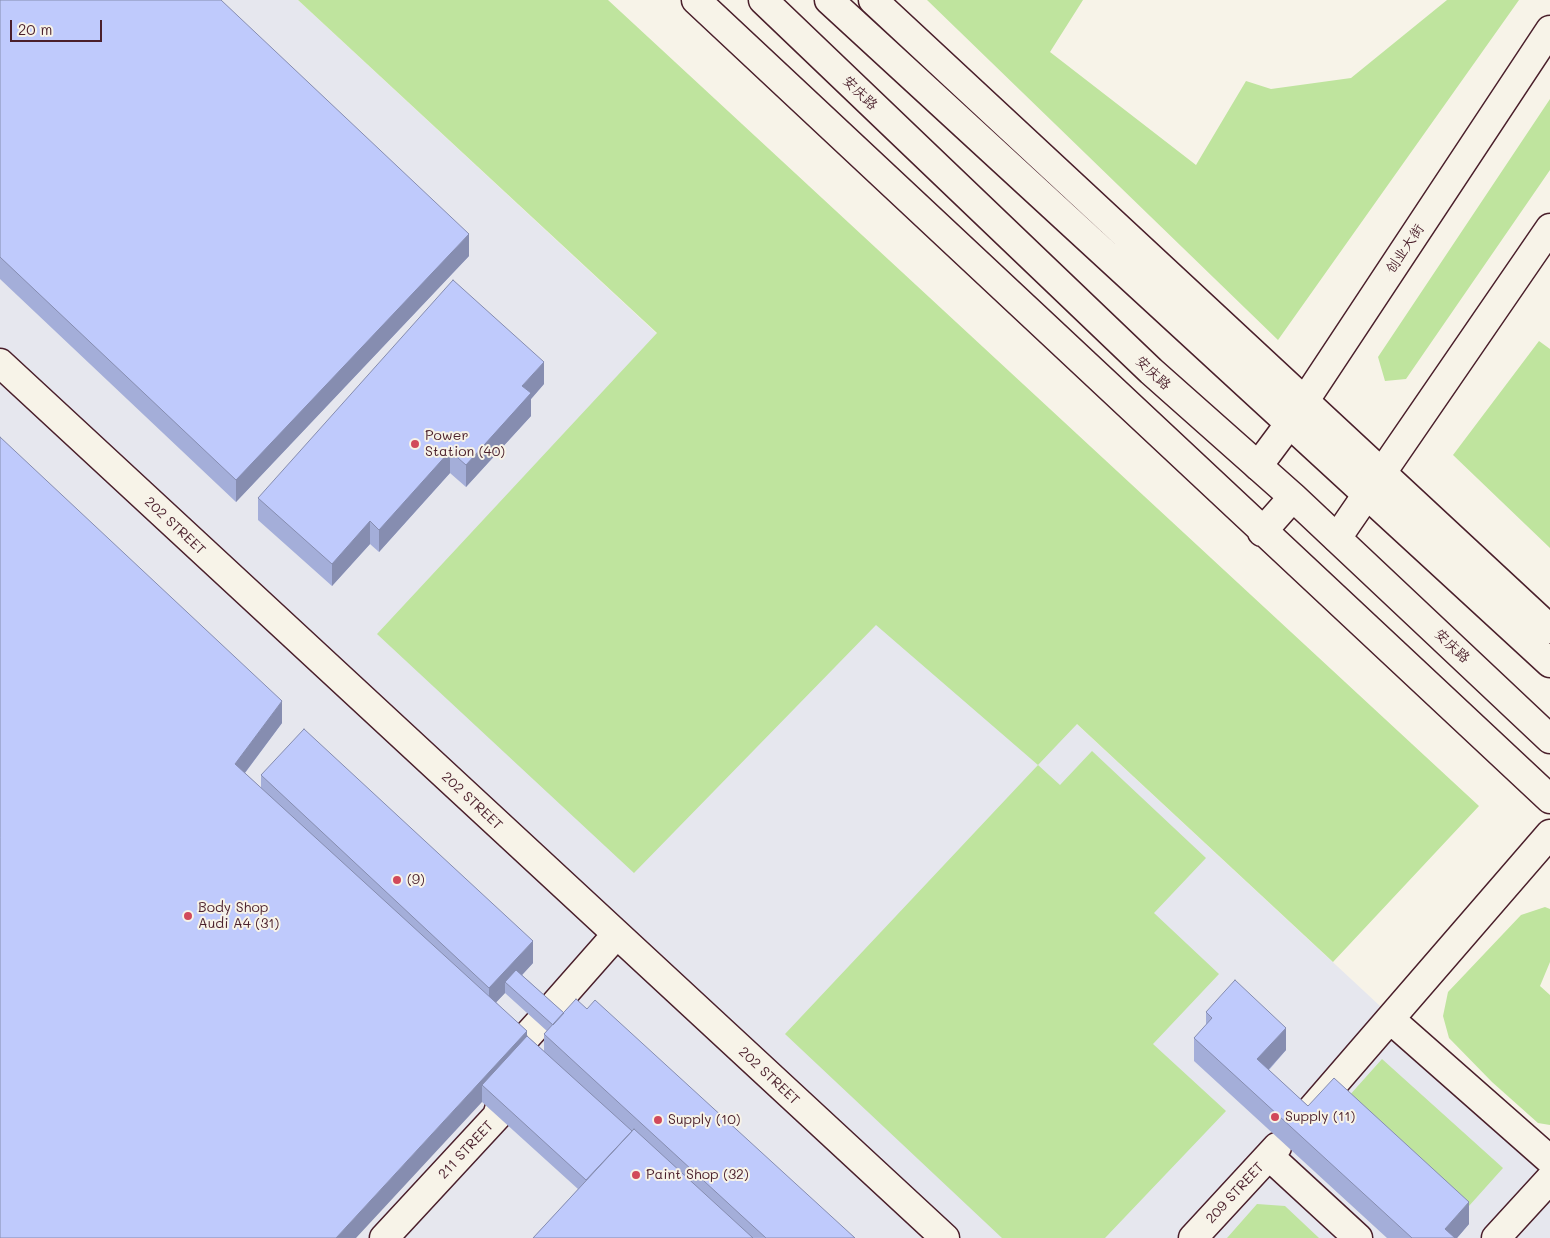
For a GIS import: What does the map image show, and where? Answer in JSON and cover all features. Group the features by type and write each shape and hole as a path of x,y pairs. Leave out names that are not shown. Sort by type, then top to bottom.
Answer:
{"street":[{"path":"696,0 1550,800"},
{"name":"安庆路","path":"763,0 1151,371 1293,497 1550,739"},
{"path":"829,0 1290,423 1375,484 1550,629"},
{"path":"872,0 1305,400 1375,484 1550,663"},
{"name":"创业大街","path":"1258,466 1290,423 1550,30"},
{"path":"1336,538 1550,228"},
{"name":"202 STREET","path":"0,363 616,936 945,1238"},
{"path":"1262,532 1293,497"},
{"path":"1304,1117 1550,834"},
{"name":"211 STREET","path":"384,1238 497,1116 519,1045 616,936"},
{"path":"1390,1019 1550,1160"},
{"name":"209 STREET","path":"1193,1238 1273,1151 1358,1238"},
{"path":"1504,1230 1550,1180"}],"shaded area":[{"path":"0,0 298,0 1550,1164 1550,1238 0,1238"}],"green space":[{"path":"298,0 608,0 1479,806 1333,962 1077,724 1038,765 876,625 634,873 377,634 657,333"},
{"path":"927,0 1083,0 1050,52 1196,165 1246,81 1271,89 1351,78 1447,0 1519,0 1278,340"},
{"path":"1550,99 1550,170 1406,379 1385,381 1378,357"},
{"path":"1539,341 1550,349 1550,548 1453,455"},
{"path":"1092,751 1206,858 1154,913 1219,974 1153,1044 1226,1111 1105,1238 1002,1238 785,1034 1038,765 1060,785"},
{"path":"1545,907 1550,909 1550,962 1540,986 1550,995 1550,1125 1538,1123 1492,1082 1449,1038 1443,1016 1448,992 1521,915"},
{"path":"1382,1059 1503,1168 1460,1216 1340,1106"},
{"path":"1257,1204 1285,1206 1319,1238 1227,1238"}],"building":[{"path":"0,0 221,0 469,234 236,480 0,257"},
{"name":"Power Station (40)","path":"453,280 544,362 522,386 531,393 466,465 450,451 379,530 370,521 332,564 258,498"},
{"name":"Body Shop Audi A4 (31)","path":"0,437 282,701 235,764 527,1031 336,1238 0,1238"},
{"name":"(9)","path":"304,729 533,941 489,988 261,775"},
{"path":"516,970 564,1013 553,1025 505,982"},
{"name":"Supply (11)","path":"1235,980 1286,1028 1257,1059 1308,1106 1334,1078 1469,1202 1445,1229 1455,1238 1412,1238 1194,1038 1212,1018 1206,1012"},
{"name":"Supply (10)","path":"576,999 587,1009 595,1000 855,1238 766,1238 544,1034"},
{"path":"527,1036 632,1131 586,1180 482,1085"},
{"name":"Paint Shop (32)","path":"634,1129 753,1238 533,1238"}],"place":[{"name":"Power Station (40)","path":"415,444"},
{"name":"(9)","path":"397,880"},
{"name":"Body Shop Audi A4 (31)","path":"188,916"},
{"name":"Supply (11)","path":"1275,1117"},
{"name":"Supply (10)","path":"658,1120"},
{"name":"Paint Shop (32)","path":"636,1175"}]}
